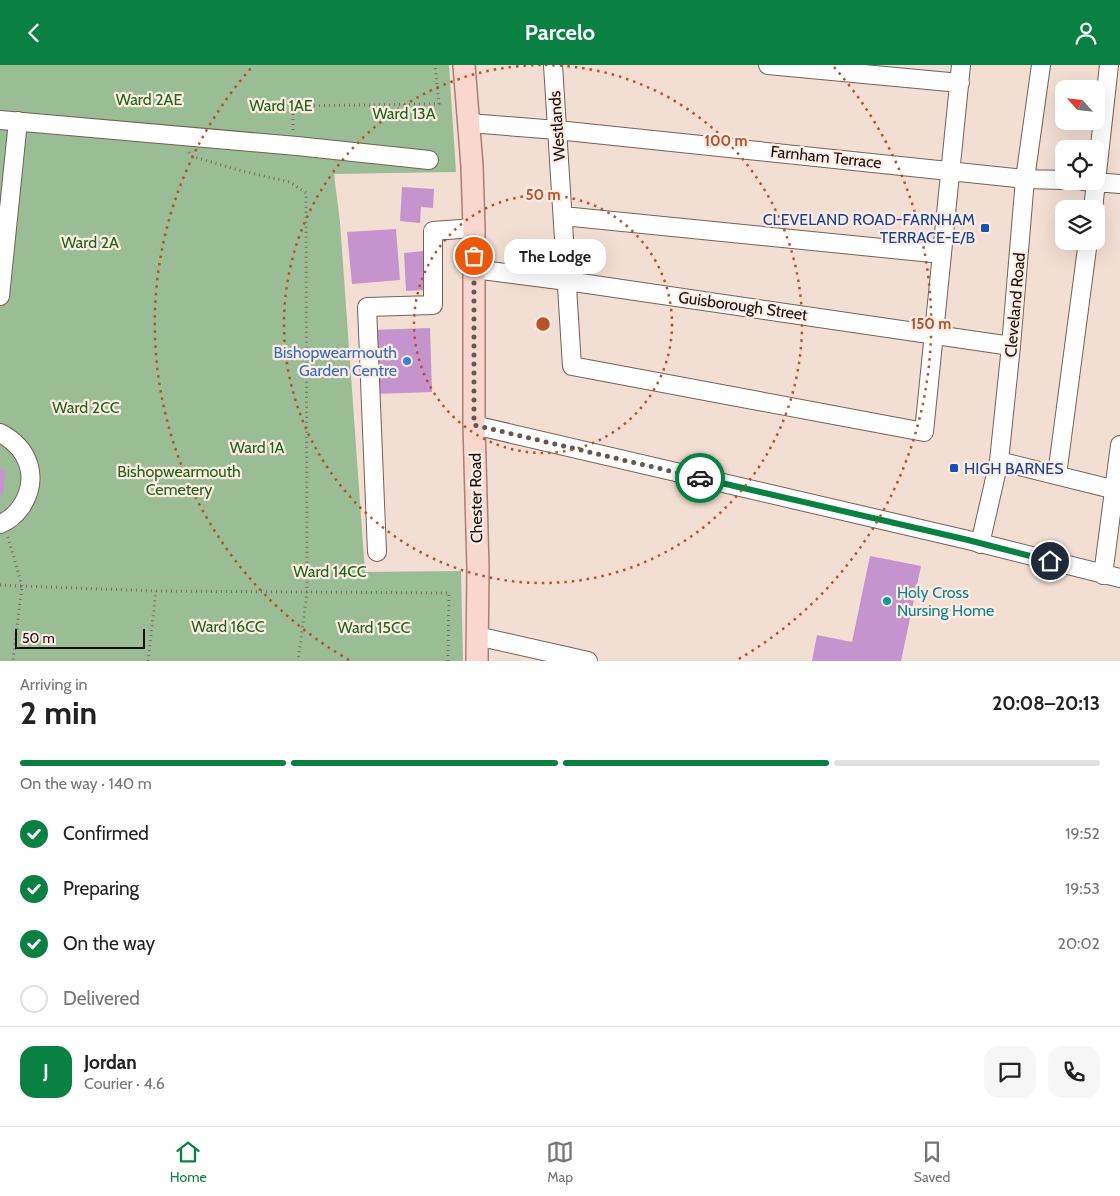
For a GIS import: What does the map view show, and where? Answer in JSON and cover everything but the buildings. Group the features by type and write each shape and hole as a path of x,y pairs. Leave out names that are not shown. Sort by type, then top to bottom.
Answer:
{"main road":[{"name":"Chester Road","path":"464,65 474,228 474,425 478,568 477,661"}],"street":[{"name":"Westlands","path":"553,65 572,366 924,432 934,334"},
{"path":"768,65 960,83"},
{"path":"934,334 961,65"},
{"name":"Cleveland Road","path":"980,544 999,461 1026,179 1041,65"},
{"path":"1097,140 1109,65"},
{"path":"0,119 429,159"},
{"path":"0,296 18,121"},
{"name":"Farnham Terrace","path":"469,123 557,129 1026,179 1055,180"},
{"path":"1105,183 1120,184"},
{"path":"563,217 942,254"},
{"path":"378,552 367,307 433,305 433,231 474,228"},
{"path":"1057,475 1087,250"},
{"name":"Guisborough Street","path":"474,269 1011,346"},
{"path":"474,425 980,544 1103,575 1120,577"},
{"path":"0,433 12,439 22,450 29,466 30,483 26,499 17,513 2,523"},
{"path":"1103,575 1117,490 1120,445"},
{"path":"999,461 1117,490"},
{"path":"477,636 588,661"}],"path":[{"path":"292,145 293,106 439,104 434,65"},
{"path":"181,136 191,156 242,171 290,182 306,193 307,593 298,661"},
{"path":"2,523 22,586 13,661"},
{"path":"0,585 156,591 449,593 448,661"},
{"path":"148,661 156,591"}],"green space":[{"name":"Bishopwearmouth Cemetery","path":"0,65 449,65 456,172 334,174 340,222 365,572 461,571 463,661 0,661"}],"way so far":[{"path":"474,256 474,425 700,478"}],"place":[{"name":"CLEVELAND ROAD-FARNHAM TERRACE-E/B","path":"985,228"},
{"name":"The Lodge","path":"474,256"},
{"name":"Bishopwearmouth Garden Centre","path":"407,361"},
{"name":"HIGH BARNES","path":"954,468"},
{"name":"Holy Cross Nursing Home","path":"887,601"}],"route":[{"path":"700,478 968,540 1050,561"}],"park label":[{"name":"Ward 2AE","path":"149,99"},
{"name":"Ward 1AE","path":"281,105"},
{"name":"Ward 13A","path":"404,113"},
{"name":"Ward 2A","path":"90,242"},
{"name":"Ward 2CC","path":"86,407"},
{"name":"Ward 1A","path":"257,447"},
{"name":"Ward 14CC","path":"330,571"},
{"name":"Ward 16CC","path":"228,626"},
{"name":"Ward 15CC","path":"374,627"}]}
